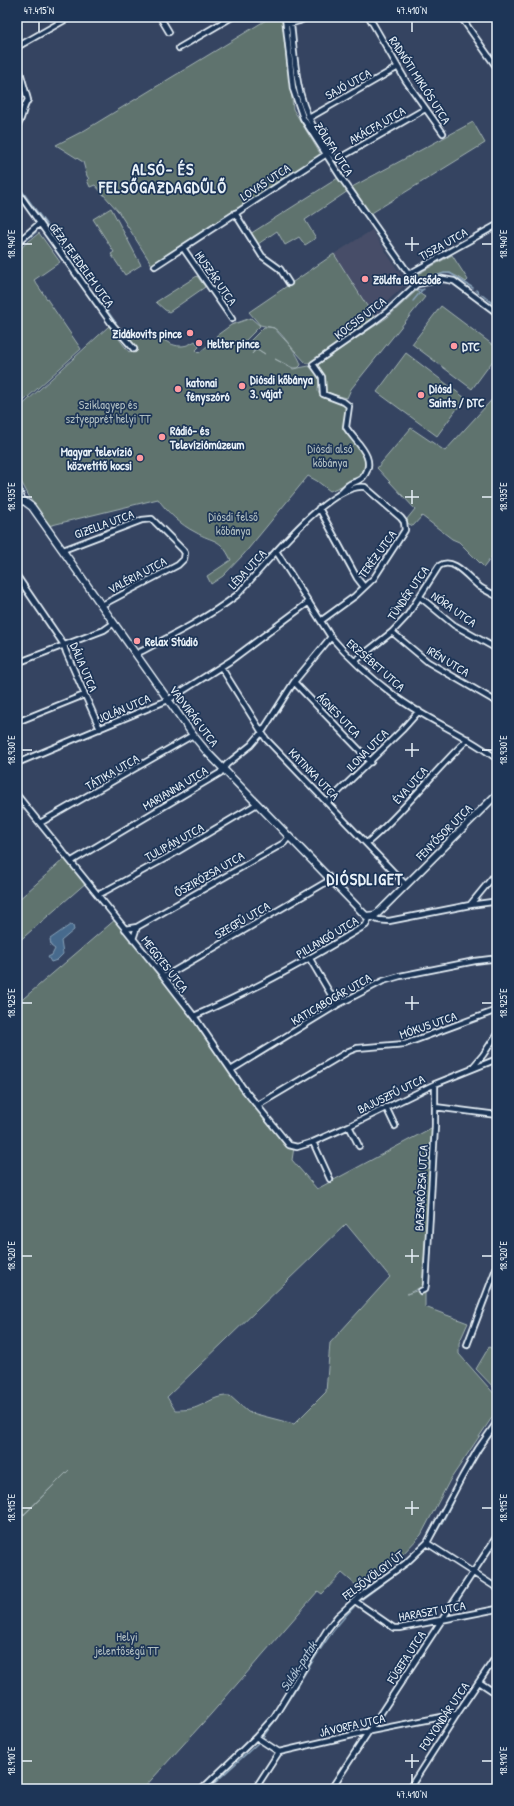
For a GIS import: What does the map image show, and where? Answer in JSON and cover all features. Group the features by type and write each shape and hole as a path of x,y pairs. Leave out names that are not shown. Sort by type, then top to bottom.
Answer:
{"street":[{"path":"17,47 70,17"},
{"path":"167,17 161,18 163,24 169,32"},
{"path":"179,48 232,17"},
{"name":"ZÖLDFA UTCA","path":"285,17 288,24 301,101 309,118 334,157 338,159"},
{"path":"288,24 308,17"},
{"name":"RADNÓTI MIKLÓS UTCA","path":"369,17 398,67 425,109 443,133"},
{"path":"461,17 497,68"},
{"name":"ZÖLDFA UTCA","path":"288,24 288,53 295,96 308,129 409,274"},
{"path":"17,61 28,100 23,108 19,124 17,126"},
{"name":"SAJÓ UTCA","path":"309,118 398,67"},
{"name":"AKÁCFA UTCA","path":"338,159 425,109"},
{"name":"LOVAS UTCA","path":"155,266 325,155"},
{"name":"GÉZA FEJEDELEM UTCA","path":"17,191 111,323 134,349"},
{"path":"235,213 262,256 280,269 289,283"},
{"path":"17,243 40,223"},
{"name":"TISZA UTCA","path":"416,284 409,274 497,226"},
{"name":"HUSZÁR UTCA","path":"183,248 232,319"},
{"path":"416,284 444,279 454,281 497,313"},
{"name":"KOCSIS UTCA","path":"339,494 348,485 364,476 367,467 367,456 361,445 346,427 349,406 344,402 323,394 322,377 313,364 389,310 416,284"},
{"name":"LÉDA UTCA","path":"136,654 206,617 226,604 248,584 276,551 319,508 339,494 362,487 401,518 406,526"},
{"path":"17,488 23,502"},
{"name":"VADVIRÁG UTCA","path":"23,502 63,550 193,735 223,769 363,914 370,916"},
{"path":"319,508 364,588"},
{"name":"GIZELLA UTCA","path":"63,550 142,520 152,519 183,550 185,556 182,562"},
{"name":"TERÉZ UTCA","path":"322,620 364,588 374,578 404,534 406,526"},
{"name":"ERZSÉBET UTCA","path":"276,551 322,620 331,637 355,661 395,696 468,739 497,759"},
{"name":"VALÉRIA UTCA","path":"102,605 182,562"},
{"name":"TÜNDÉR UTCA","path":"355,661 392,632 407,616 439,566 446,563 453,564 481,588 497,596"},
{"name":"DÁLIA UTCA","path":"17,576 64,645 84,695 100,729"},
{"name":"NÓRA UTCA","path":"420,597 454,625 497,649"},
{"name":"JOLÁN UTCA","path":"17,764 168,700 221,667 309,602"},
{"path":"17,663 104,630 114,623"},
{"name":"IRÉN UTCA","path":"392,632 421,657 497,702"},
{"name":"MARIANNA UTCA","path":"72,860 219,774 251,745 262,732 294,682 331,637"},
{"name":"KATINKA UTCA","path":"221,667 266,739 406,885"},
{"name":"ÁGNES UTCA","path":"294,682 371,762"},
{"path":"17,722 84,695"},
{"name":"ILONA UTCA","path":"328,802 371,762 419,711"},
{"name":"TÁTIKA UTCA","path":"40,823 193,735"},
{"name":"ÉVA UTCA","path":"367,843 385,828 445,760 468,739"},
{"name":"FENYŐSOR UTCA","path":"370,916 379,912 497,794"},
{"name":"MEGGYES UTCA","path":"17,795 66,856 72,860 194,1016 253,1102 258,1104 286,1142 294,1147"},
{"name":"TULIPÁN UTCA","path":"98,895 188,846 257,804"},
{"name":"ŐSZIRÓZSA UTCA","path":"125,929 137,927 284,843 289,837"},
{"path":"470,905 497,872"},
{"name":"SZEGFŰ UTCA","path":"164,977 330,880"},
{"name":"PILLANGÓ UTCA","path":"194,1016 264,984 310,959 366,925 370,916 382,921 393,920 470,905 492,902 497,903"},
{"path":"133,939 137,927"},
{"path":"310,959 337,1005"},
{"name":"KATICABOGÁR UTCA","path":"231,1070 337,1005 383,981 400,976 475,961 491,959 497,960"},
{"name":"MÓKUS UTCA","path":"258,1104 350,1051 358,1048 405,1044 497,1010"},
{"path":"471,1069 483,1055 497,1034"},
{"name":"BAJUSZFŰ UTCA","path":"294,1147 313,1142 435,1084 497,1059"},
{"name":"BAZSARÓZSA UTCA","path":"422,1291 426,1284 435,1084"},
{"path":"386,1107 395,1126"},
{"path":"435,1107 497,1115"},
{"path":"349,1126 359,1146"},
{"path":"313,1142 330,1179"},
{"path":"467,1344 497,1266"},
{"name":"FELSŐVÖLGYI ÚT","path":"202,1789 256,1737 279,1710 327,1630 337,1617 366,1591 406,1564 427,1543 462,1477 497,1422"},
{"name":"FÜGEFA UTCA","path":"331,1789 497,1536"},
{"path":"427,1543 497,1588"},
{"name":"HARASZT UTCA","path":"355,1601 394,1628 441,1621 497,1609"},
{"name":"FOLYONDÁR UTCA","path":"409,1789 497,1655"},
{"path":"479,1682 497,1694"},
{"name":"JÁVORFA UTCA","path":"280,1752 370,1731 457,1714"},
{"path":"255,1789 280,1752 256,1737"}],"shaded area":[{"path":"372,230 408,286 406,288 404,286 394,295 378,310 380,313 374,317 334,254"},
{"path":"70,925 73,926 74,930 61,941 63,954 57,960 51,962 48,957 52,955 55,949 51,946 50,939"}],"green space":[{"path":"271,17 284,17 293,109 321,155 152,265 118,211 95,185 90,187 83,162 56,145 85,130"},
{"path":"473,122 485,143 370,214 352,187"},
{"path":"338,178 348,191 305,220 316,238 305,245 299,237 285,245 277,231 258,244 250,234"},
{"path":"111,208 141,265 125,275 111,254 114,252 93,219"},
{"path":"39,233 60,262 34,280 81,349 17,407 17,254 24,245"},
{"path":"334,254 374,317 368,323 312,363 306,363 274,328 260,325 249,312"},
{"path":"452,255 468,280 466,282 459,277 448,274 438,275 419,281 416,278 416,275"},
{"path":"197,276 205,287 169,312 156,302"},
{"path":"416,291 425,297 351,389 347,398 324,392 323,376 317,365 388,317"},
{"name":"DTC","path":"441,306 497,348 497,355 472,389 412,344"},
{"path":"251,318 260,326 245,341 225,342 216,336 231,325"},
{"path":"109,326 129,352 135,348 130,338 151,332 167,342 178,346 183,346 195,341 199,347 196,350 199,353 207,346 210,349 213,345 207,338 226,346 242,344 254,351 252,354 257,349 265,354 248,343 264,327 274,328 290,345 301,365 298,368 293,368 275,359 293,369 309,366 319,377 318,391 320,396 345,405 347,409 344,429 362,452 366,466 364,472 356,479 330,491 308,476 244,554 223,576 211,584 207,576 231,560 227,553 220,544 195,532 180,522 158,499 48,526 31,500 17,474 17,410"},
{"name":"Diósd Saints / DTC","path":"406,353 465,398 437,436 377,392"},
{"path":"497,394 497,550 484,567 459,542 452,539 422,516 413,526 407,523 407,519 415,509 377,468 411,428 445,451"},
{"path":"65,858 70,861 87,882 17,943 17,901"},
{"name":"Helyi jelentőségű TT","path":"116,919 164,977 214,1047 286,1142 294,1147 292,1160 317,1189 435,1126 432,1204 423,1286 407,1294 425,1288 425,1307 468,1323 459,1343 459,1354 497,1397 497,1410 450,1480 421,1535 402,1555 357,1586 342,1573 322,1594 318,1591 211,1714 143,1789 17,1789 17,1522 69,1470 17,1521 17,1004","holes":["346,1224 390,1277 330,1343 326,1392 294,1424 248,1412 230,1396 217,1398 194,1408 180,1410 175,1410 167,1397"]},
{"path":"489,1347 497,1351 497,1391 476,1369"}],"waterway":[{"path":"17,184 59,242"},
{"path":"156,262 226,216"},
{"path":"17,248 36,232"},
{"path":"71,259 75,265"},
{"path":"78,269 81,274"},
{"path":"424,281 444,273 450,273 473,288"},
{"path":"414,289 424,289"},
{"path":"413,301 422,290"},
{"path":"476,290 479,293"},
{"path":"96,295 116,323"},
{"path":"482,295 495,305"},
{"path":"17,480 24,493"},
{"name":"Sulák-patak","path":"432,1539 465,1477 497,1426"},
{"name":"Sulák-patak","path":"361,1600 412,1562 427,1547"},
{"name":"Sulák-patak","path":"262,1738 274,1722 328,1638 354,1607"},
{"name":"Sulák-patak","path":"208,1789 258,1743"}],"place":[{"name":"Zöldfa Bölcsőde","path":"365,279"},
{"name":"Zidákovits pince","path":"190,333"},
{"name":"Helter pince","path":"199,343"},
{"name":"DTC","path":"454,346"},
{"name":"Diósdi kőbánya 3. vájat","path":"242,386"},
{"name":"katonai fényszóró","path":"178,389"},
{"name":"Diósd Saints / DTC","path":"421,395"},
{"name":"Rádió- és Televíziómúzeum","path":"162,437"},
{"name":"Magyar televízió közvetítő kocsi","path":"140,458"},
{"name":"Relax Stúdió","path":"137,641"}],"district":[{"name":"ALSÓ- ÉS FELSŐGAZDAGDŰLŐ","path":"163,178"},
{"name":"DIÓSDLIGET","path":"365,879"}],"park label":[{"name":"Sziklagyep és sztyepprét helyi TT","path":"108,411"},
{"name":"Diósdi alsó kőbánya","path":"330,455"},
{"name":"Diósdi felső kőbánya","path":"233,523"}]}
